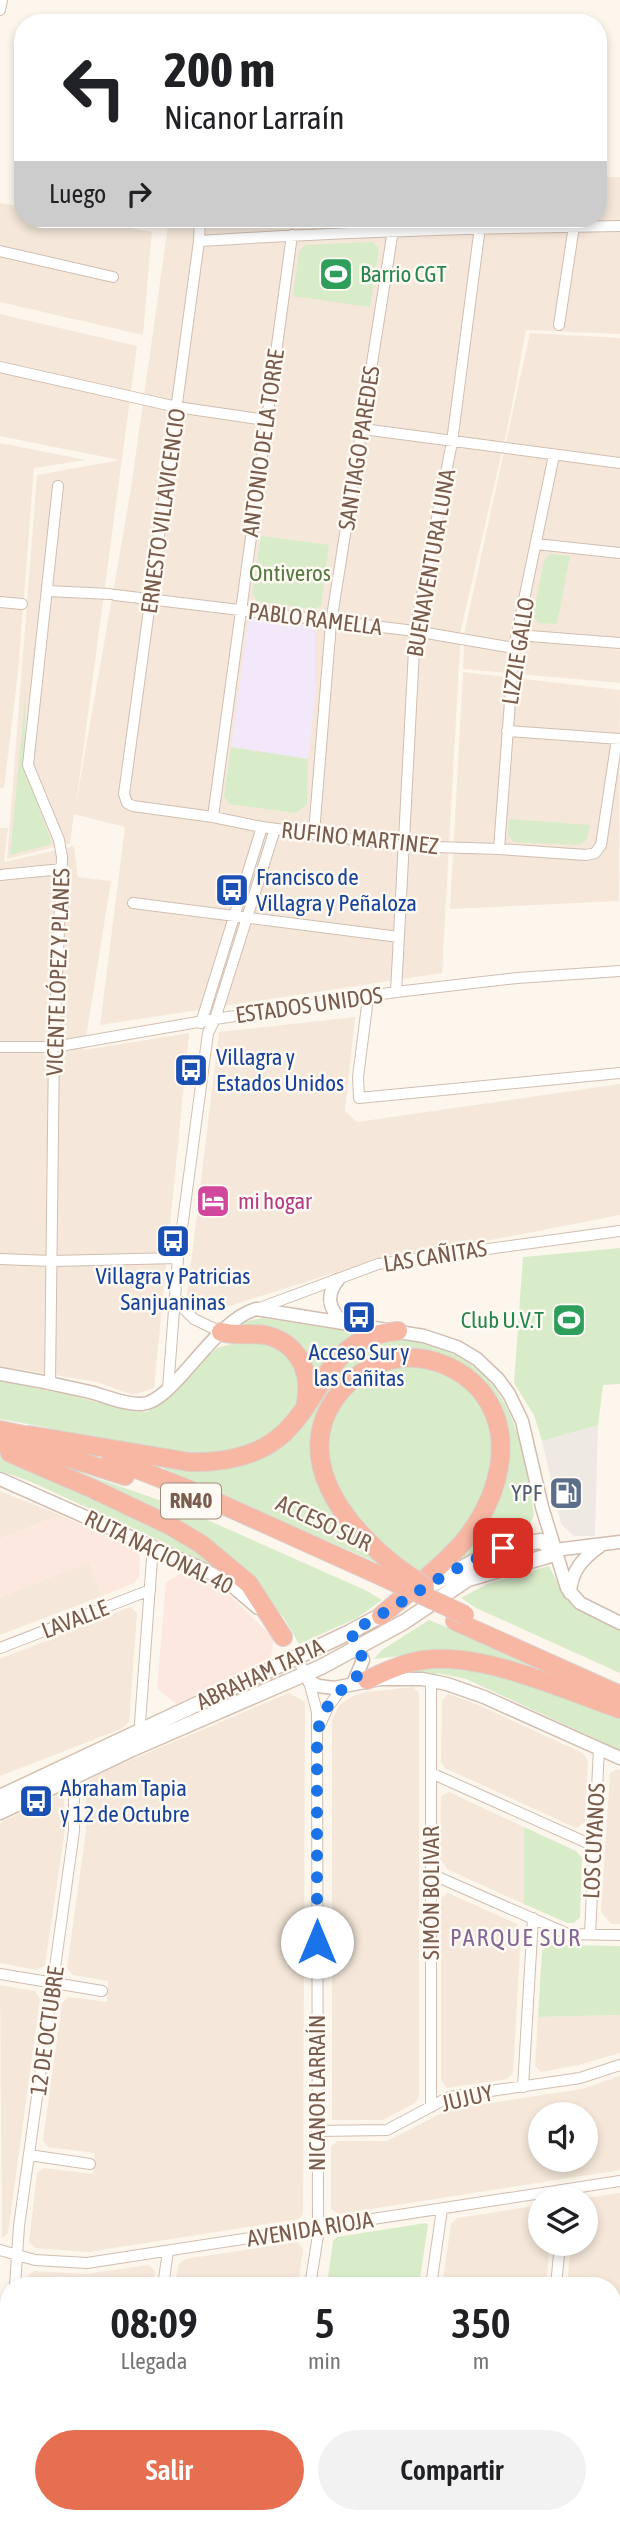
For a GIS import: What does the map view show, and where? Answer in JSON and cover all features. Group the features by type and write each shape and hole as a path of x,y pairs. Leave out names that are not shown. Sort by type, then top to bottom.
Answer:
{"highway":[{"path":"29,1435 170,1460 215,1461 243,1456 267,1445 284,1433 304,1408 329,1368 342,1354 366,1338 398,1331"},
{"path":"221,1332 267,1336 292,1349 307,1375 304,1408"},
{"path":"381,1616 464,1540 490,1497 500,1464 499,1429 487,1400 475,1385 458,1372 441,1364 404,1358 384,1362 355,1377 338,1395 331,1406 320,1446 325,1476 345,1516 366,1541 385,1576 459,1615"},
{"name":"ACCESO SUR","path":"0,1430 29,1435 139,1469 385,1576 620,1695"},
{"name":"ACCESO SUR","path":"0,1443 69,1458 135,1479 385,1576"},
{"path":"0,1450 91,1488 194,1539 249,1584 283,1637"},
{"name":"ACCESO SUR","path":"459,1615 620,1684"},
{"path":"354,1684 411,1662 434,1658 454,1659 499,1668 620,1709"}],"main road":[{"path":"468,1579 493,1562 536,1548 541,1541 555,1550"},
{"name":"ABRAHAM TAPIA","path":"0,1812 74,1776 145,1735 296,1656 381,1616 455,1569 486,1554 541,1541"},
{"name":"ABRAHAM TAPIA","path":"0,1797 145,1735 307,1677 404,1622 468,1579 551,1555 555,1550"}],"street":[{"path":"0,10 2,0"},
{"name":"ERNESTO VILLAVICENCIO","path":"127,803 124,794 200,228"},
{"path":"199,241 393,230 526,228"},
{"path":"559,325 574,228"},
{"name":"SANTIAGO PAREDES","path":"314,833 331,623 393,230"},
{"name":"BUENAVENTURA LUNA","path":"396,992 415,631 452,442 479,230"},
{"name":"ANTONIO DE LA TORRE","path":"213,817 292,235"},
{"path":"0,251 113,277"},
{"path":"0,367 177,407 265,420"},
{"path":"363,429 620,463"},
{"name":"LIZZIE GALLO","path":"499,849 514,648 554,455"},
{"name":"VICENTE LÓPEZ Y PLANES","path":"50,1382 54,1046 62,869 59,840 28,765 58,486"},
{"path":"536,544 620,553"},
{"name":"PABLO RAMELLA","path":"47,591 152,598 331,623 415,631 514,648"},
{"path":"0,602 22,604"},
{"path":"517,635 620,643"},
{"path":"507,732 618,739"},
{"name":"RUFINO MARTINEZ","path":"127,803 262,827 404,846 586,855 595,853 601,845 618,739"},
{"path":"208,1033 201,1023 262,827"},
{"path":"168,1390 177,1302 178,1258 208,1033 215,1019 275,829"},
{"path":"0,876 62,869"},
{"path":"133,902 399,937"},
{"name":"ESTADOS UNIDOS","path":"0,1047 54,1046 396,992 517,978 620,971"},
{"path":"368,998 358,1077 359,1098 620,1073"},
{"name":"LAS CAÑITAS","path":"256,1309 378,1264 620,1231"},
{"path":"0,1259 52,1261 178,1258"},
{"path":"338,1280 331,1290 329,1300 332,1311 344,1323"},
{"path":"177,1302 194,1319 221,1332"},
{"path":"0,1374 50,1382 135,1404 154,1401 168,1390 234,1319 256,1309 398,1331 457,1347 477,1359 498,1379 509,1394 522,1421 561,1574 570,1593 580,1603 620,1623"},
{"name":"RUTA NACIONAL 40","path":"0,1479 153,1545 231,1585 259,1609 296,1656"},
{"path":"541,1541 547,1523"},
{"name":"ABRAHAM TAPIA","path":"555,1550 620,1542"},
{"path":"145,1735 140,1723 153,1545"},
{"path":"570,1593 570,1584 577,1568 600,1545"},
{"name":"LAVALLE","path":"0,1648 150,1590"},
{"path":"350,1632 358,1646"},
{"name":"NICANOR LARRAÍN","path":"317,1732 328,1707 354,1684 363,1660 358,1646"},
{"name":"NICANOR LARRAÍN","path":"296,1656 316,1704 317,1732 318,2227 311,2277"},
{"path":"307,1677 326,1688 411,1678 431,1680 471,1691 620,1758"},
{"name":"SIMÓN BOLIVAR","path":"431,1680 431,2107"},
{"name":"LOS CUYANOS","path":"590,1934 598,1748"},
{"path":"431,1773 594,1846"},
{"name":"12 DE OCTUBRE","path":"16,2277 29,2155 74,1831 74,1776"},
{"path":"431,1874 568,1934 620,1935"},
{"path":"523,2087 533,1918"},
{"path":"0,1974 102,1991"},
{"name":"JUJUY","path":"317,2131 387,2130 449,2097 580,2078 620,2065"},
{"path":"29,2155 90,2164"},
{"name":"AVENIDA RIOJA","path":"598,2186 620,2181"},
{"name":"AVENIDA RIOJA","path":"0,2250 35,2260 87,2263 442,2208 528,2198"},
{"path":"432,2277 442,2208"},
{"path":"164,2277 169,2250"},
{"path":"557,2277 559,2256"}],"shaded area":[{"path":"607,177 620,177 620,334 526,330 509,421 461,629 442,973 100,1025 125,827 74,814 70,843 7,859 37,475 120,460 0,436 0,314 137,346 76,804 130,495 168,228 607,228"},
{"path":"0,203 14,205 14,228 131,228 152,232 143,335 0,302"},
{"path":"530,333 620,338 620,683 463,669 465,630"},
{"path":"0,443 86,460 34,468 18,672 4,788 0,788"},
{"path":"255,617 310,625 315,631 315,696 308,759 231,747 248,623"},
{"path":"463,672 620,690 619,901 450,909"},
{"path":"0,828 8,828 4,862 74,846 78,877 111,881 84,1050 189,1033 154,1388 133,1395 97,1382 0,1366"},
{"path":"355,1017 345,1111 357,1122 620,1084 620,1215 460,1246 391,1255 220,1309 187,1296 219,1032"},
{"path":"598,1425 595,1536 574,1536 561,1524 542,1441"},
{"path":"0,1491 60,1515 0,1539"},
{"path":"60,1515 138,1550 139,1577 134,1583 102,1596 89,1562 0,1597 0,1539"},
{"path":"89,1562 102,1596 0,1635 0,1597"},
{"path":"183,1572 219,1588 274,1638 271,1657 176,1704 157,1688 166,1582"},
{"path":"130,1607 137,1613 129,1722 121,1729 0,1776 0,1659"},
{"path":"413,1687 419,1693 419,2096 415,2103 383,2120 332,2120 332,1720 339,1705 353,1696"},
{"path":"289,1693 305,1702 303,2214 299,2219 88,2252 35,2248 29,2242 37,2173 44,2168 93,2174 95,2153 48,2147 43,2140 62,2003 69,1997 107,2002 108,1981 73,1975 67,1968 86,1831 85,1784 98,1774"},
{"path":"448,1694 583,1753 588,1761 585,1822 576,1828 445,1768 441,1762 442,1701"},
{"path":"620,1770 620,1924 611,1924 601,1912 610,1773"},
{"path":"449,1792 524,1827 524,1904 447,1869 440,1858 441,1796"},
{"path":"58,1795 64,1800 65,1829 45,1965 37,1970 0,1963 0,1825 3,1821"},
{"path":"448,1893 517,1924 521,1933 513,2073 507,2079 447,2088 441,2079 441,1898"},
{"path":"0,1985 35,1991 40,1999 8,2233 2,2238"},
{"path":"620,2015 620,2053 541,2072 535,2066 538,2017"},
{"path":"620,2076 620,2170 339,2214 331,2209 331,2147 337,2141 387,2141 450,2109 582,2089"},
{"path":"620,2193 620,2277 568,2277 570,2256 598,2256 598,2196"},
{"path":"528,2207 528,2256 549,2256 547,2277 443,2277 451,2224 457,2218"},
{"path":"297,2242 303,2249 299,2277 176,2277 178,2265 185,2259"},
{"path":"149,2265 155,2271 154,2277 27,2277 34,2271 86,2274"}],"green space":[{"name":"Barrio CGT","path":"373,242 379,249 370,307 293,296 299,251 305,245"},
{"name":"Ontiveros","path":"261,536 329,545 321,605 315,610 257,601 252,593"},
{"path":"551,554 570,556 557,624 538,623 533,616 544,560"},
{"path":"26,688 24,765 52,844 10,855"},
{"path":"231,747 308,759 307,804 296,813 229,804 224,796"},
{"path":"509,819 590,825 587,839 580,845 514,842 508,835"},
{"name":"Club U.V.T","path":"620,1248 620,1384 603,1385 598,1425 542,1441 534,1415 514,1383 523,1257"},
{"path":"262,1318 359,1333 314,1386 301,1353 234,1330 239,1323"},
{"path":"383,1336 423,1343 455,1354 479,1370 497,1391 511,1416 528,1478 534,1515 529,1526 480,1543 475,1552 451,1564 488,1509 499,1415 428,1356 341,1386 320,1470 391,1569 164,1469 165,1464 257,1456 337,1364"},
{"path":"246,1340 276,1345 297,1365 301,1404 271,1438 211,1457 114,1444 0,1419 0,1381 130,1411 147,1412 166,1400 217,1348"},
{"path":"422,1364 458,1378 488,1412 496,1460 473,1521 421,1574 382,1546 350,1510 334,1482 328,1464 327,1447 330,1429 337,1413 359,1384 390,1366"},
{"path":"0,1455 180,1536 227,1574 29,1481 0,1471"},
{"path":"56,1464 176,1506 382,1600 357,1618 299,1644 284,1618 237,1567"},
{"path":"549,1566 562,1591 620,1628 620,1673 476,1608 461,1598 487,1584"},
{"path":"429,1620 599,1697 409,1655 374,1659 382,1650"},
{"path":"428,1663 503,1675 620,1715 620,1750 466,1679 407,1671"},
{"path":"524,1827 576,1851 582,1858 580,1917 574,1923 567,1923 524,1904"},
{"path":"548,1945 620,1946 620,2015 538,2017 542,1951"},
{"path":"426,2223 428,2225 420,2277 328,2277 333,2241 337,2237"}],"place":[{"name":"Barrio CGT","path":"336,274"},
{"name":"Francisco de Villagra y Peñaloza","path":"232,890"},
{"name":"Villagra y Estados Unidos","path":"191,1070"},
{"name":"mi hogar","path":"213,1201"},
{"name":"Villagra y Patricias Sanjuaninas","path":"173,1241"},
{"name":"Acceso Sur y las Cañitas","path":"359,1317"},
{"name":"Club U.V.T","path":"569,1320"},
{"name":"YPF","path":"566,1493"},
{"name":"Abraham Tapia y 12 de Octubre","path":"36,1801"}],"district":[{"name":"PARQUE SUR","path":"516,1938"}],"route":[{"path":"317,1942 317,1732 334,1697 343,1687 353,1684 362,1666 362,1654 350,1632 381,1616 455,1569 503,1548"}]}
